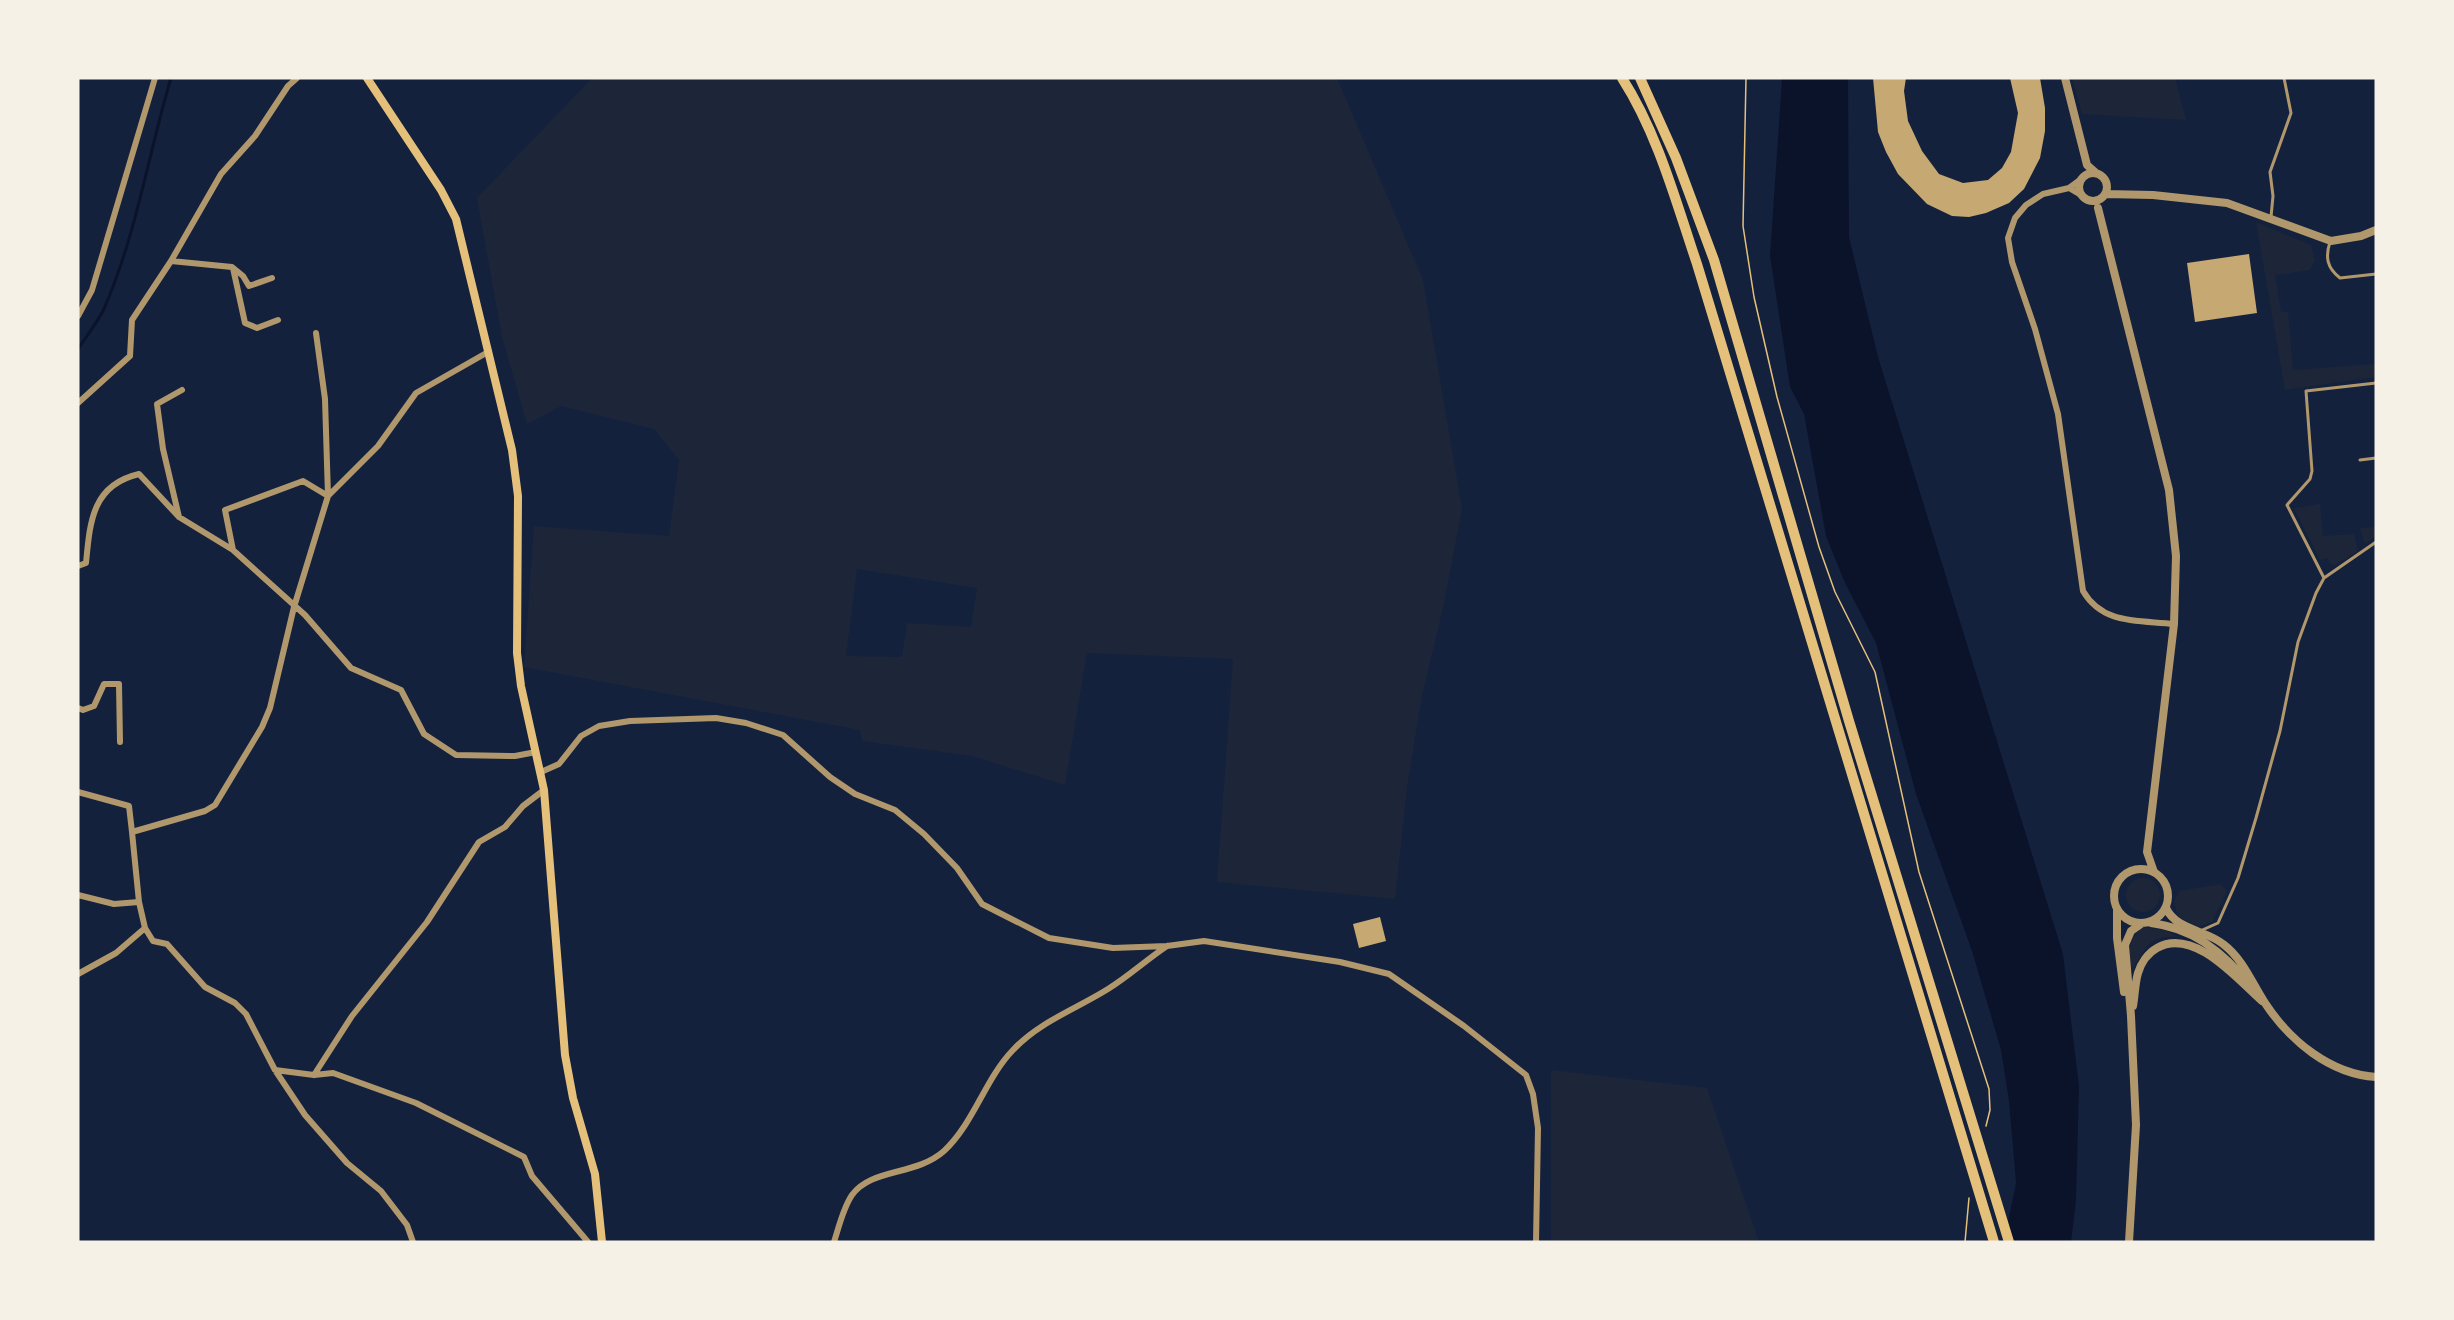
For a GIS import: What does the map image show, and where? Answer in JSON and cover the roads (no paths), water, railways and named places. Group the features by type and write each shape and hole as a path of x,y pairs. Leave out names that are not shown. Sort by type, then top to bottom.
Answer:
{"highway":[{"path":"1622,78 1633,95 1665,170 1697,264 1994,1242"},
{"path":"1640,78 1676,158 1714,260 1850,721 2009,1242"}],"main road":[{"path":"367,78 441,190 456,219 512,450 517,484 517,653 521,686 544,790 565,1055 573,1098 595,1174 602,1242"}],"street":[{"path":"78,316 92,290 155,78"},
{"path":"78,403 130,356 132,320 171,261 221,174 255,136 288,86 297,78"},
{"path":"2066,78 2087,165 2102,176 2114,192"},
{"path":"2080,195 2078,186 2087,165"},
{"path":"2096,173 2089,173 2069,188 2043,194 2026,205 2015,218 2008,238 2012,262 2035,329 2058,414 2079,578 2090,603 2103,614 2174,624"},
{"path":"2106,184 2104,196 2098,208 2169,490 2176,556 2174,624 2147,852 2141,864 2127,873 2116,885 2114,902 2117,910 2118,949 2133,1050"},
{"path":"2069,188 2098,208"},
{"path":"2088,201 2114,192 2209,199 2227,202 2331,241 2361,236 2376,230"},
{"path":"171,261 232,267 243,276 249,286 272,278"},
{"path":"232,267 245,323 257,328 278,320"},
{"path":"132,832 205,811 215,805 262,727 270,708 294,607 328,496 325,399 316,333"},
{"path":"328,496 378,446 416,393 488,352"},
{"path":"179,517 163,449 158,404 182,390"},
{"path":"78,566 86,563 89,534 97,501 121,478 139,474 179,517 233,550 305,615 351,668 401,690 424,734 456,755 515,756 536,752"},
{"path":"233,550 225,510 303,482 328,496"},
{"path":"78,708 83,710 94,706 104,684 119,684 120,742"},
{"path":"541,772 559,764 581,735 599,726 630,721 716,718 746,723 783,735 830,777 855,794 895,810 924,834 957,868 982,904 1049,938 1113,948 1167,946 1204,941 1340,962 1389,974 1526,1075 1533,1094 1538,1128 1536,1242"},
{"path":"314,1075 352,1016 428,922 479,842 505,827 523,806 544,790"},
{"path":"78,792 129,806 139,902 146,928 153,941 167,944 205,987 235,1003 246,1014 275,1070 305,1116 347,1163 381,1191 407,1225 413,1242"},
{"path":"2130,1242 2136,1125 2132,1016 2125,945 2131,931 2159,917 2166,908 2168,891 2163,880 2154,872 2147,852"},
{"path":"2135,869 2154,872"},
{"path":"78,895 114,904 139,902"},
{"path":"2166,908 2177,922 2223,943 2247,970 2266,1004"},
{"path":"2117,910 2127,920 2181,931 2212,947 2235,967 2257,996"},
{"path":"78,974 116,953 146,928"},
{"path":"2132,1016 2138,972 2152,951 2172,942 2194,946 2208,954 2257,996 2291,1034 2317,1055 2340,1070 2376,1077"},
{"path":"834,1242 852,1195 867,1181 919,1166 942,1152 963,1127 1011,1051 1021,1042 1045,1024 1109,988 1167,946"},
{"path":"275,1070 314,1075 333,1073 416,1103 524,1157 532,1176 588,1242"}],"lane":[{"path":"2271,219 2273,196 2270,172 2291,113 2284,78"},
{"path":"2331,241 2327,251 2328,265 2333,273 2340,278 2376,274"},
{"path":"2324,578 2287,505 2310,479 2312,471 2306,391 2376,383"},
{"path":"2360,460 2376,458"},
{"path":"2198,931 2218,923 2238,878 2280,731 2298,642 2324,578 2376,542"}],"waterway":[{"path":"78,349 103,311 124,254 171,78"}]}
